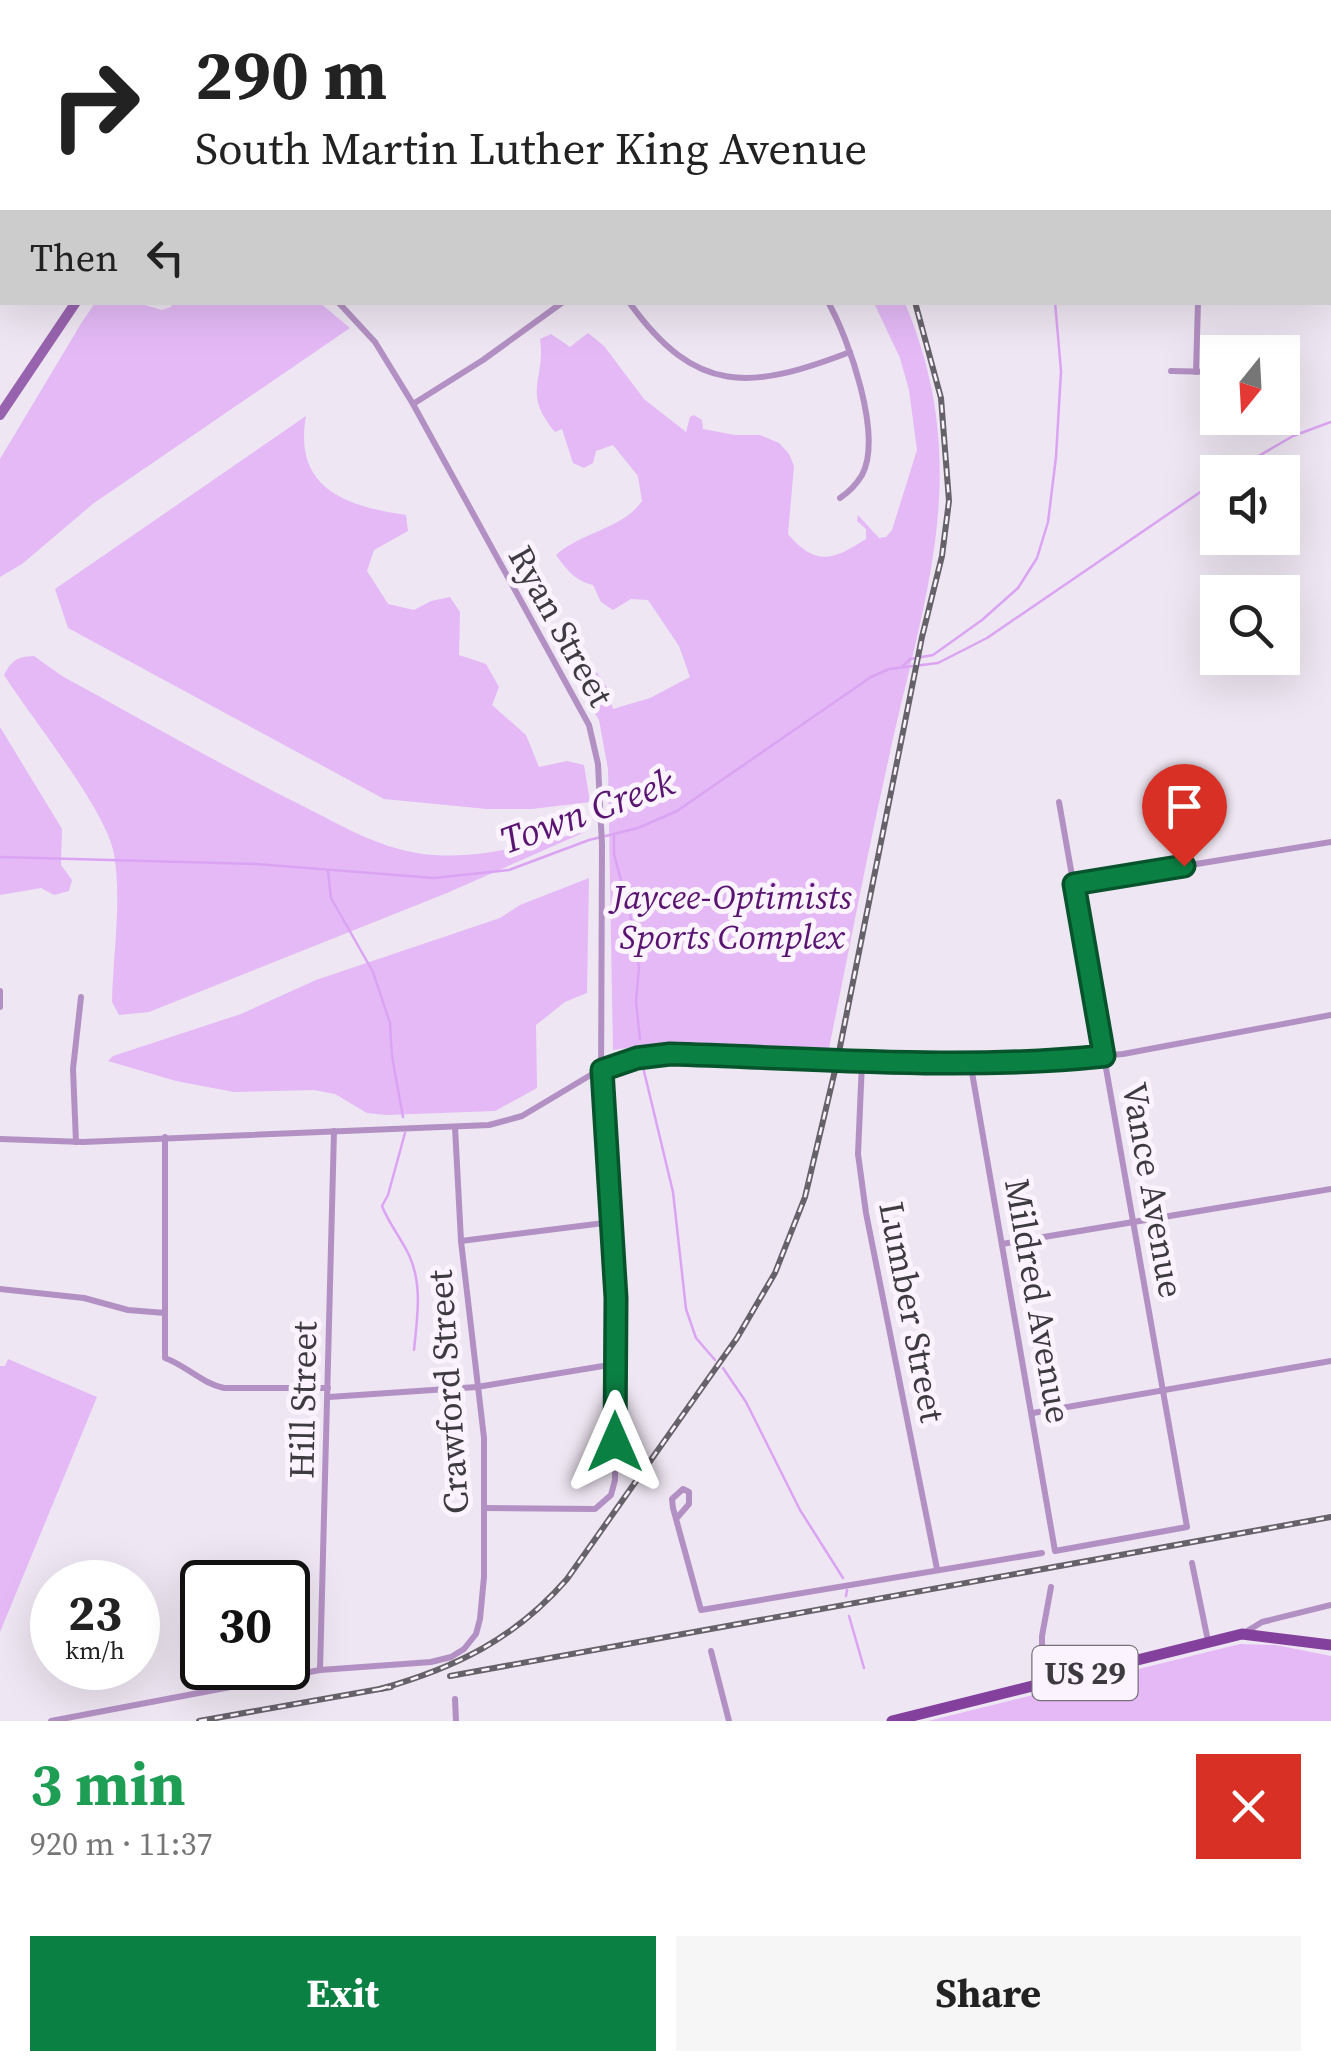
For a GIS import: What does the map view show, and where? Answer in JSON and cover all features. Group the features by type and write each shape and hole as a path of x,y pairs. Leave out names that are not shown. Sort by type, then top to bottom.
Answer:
{"main road":[{"path":"0,416 74,305"},
{"name":"US 29","path":"892,1721 1242,1634 1331,1646"}],"street":[{"name":"Ryan Street","path":"341,305 375,342 412,404 588,725 598,764 602,1070 612,1222 615,1480 611,1495 595,1509 484,1508"},
{"path":"412,404 483,360 558,305"},
{"path":"631,305 658,340 684,361 715,375 745,379 779,376 850,352"},
{"path":"829,305 850,352 864,407 867,458 863,473 840,498"},
{"path":"1196,372 1198,305"},
{"path":"1171,371 1200,372"},
{"name":"Vance Avenue","path":"1056,1551 1187,1527 1059,802"},
{"path":"1074,884 1331,842"},
{"path":"0,991 0,1007"},
{"path":"76,1142 73,1069 81,997"},
{"path":"0,1140 76,1142 489,1125 516,1118 602,1070 637,1058 670,1054 862,1062 1104,1056 1331,1015"},
{"name":"Mildred Avenue","path":"970,1061 1056,1551"},
{"name":"Lumber Street","path":"862,1062 858,1154 866,1213 937,1569"},
{"name":"Crawford Street","path":"320,1670 431,1662 451,1657 476,1634 480,1619 484,1438 462,1241 455,1126"},
{"name":"Hill Street","path":"320,1670 334,1130"},
{"path":"165,1137 164,1358 186,1366 208,1384 329,1392 477,1387 615,1364"},
{"path":"1002,1244 1331,1189"},
{"path":"462,1241 612,1222"},
{"path":"0,1289 84,1298 128,1310 165,1313"},
{"path":"1033,1413 1331,1360"},
{"path":"676,1517 701,1610 1042,1552"},
{"path":"1192,1562 1208,1641"},
{"path":"1042,1684 1042,1636 1051,1587"},
{"path":"1242,1634 1262,1622 1331,1605"},
{"path":"711,1651 728,1721"},
{"path":"51,1721 320,1670"},
{"path":"455,1699 456,1721"}],"green space":[{"path":"94,305 145,305 162,310 322,305 350,328 94,503 22,564 0,577 0,459 82,322"},
{"name":"Jaycee-Optimists Sports Complex","path":"875,305 906,305 926,363 937,420 940,476 928,585 829,1048 660,1043 613,1050 608,769 599,720 571,673 593,667 606,686 613,709 650,698 690,677 679,646 648,600 631,599 613,610 601,602 593,585 572,574 556,555 624,518 642,501 638,476 613,445 596,451 593,463 584,468 573,463 562,429 555,432 539,406 540,339 551,334 570,347 588,333 604,346 644,399 686,432 694,415 702,420 703,429 760,435 779,443 794,466 788,534 807,552 825,557 844,552 866,539 866,529 857,521 858,515 879,538 892,530 917,450 909,390 900,358"},
{"path":"306,416 304,441 308,461 328,489 363,506 406,515 408,531 374,550 367,571 388,604 414,610 450,597 460,612 459,655 486,664 499,687 492,705 526,735 539,767 567,761 584,765 590,802 532,809 487,809 384,799 68,628 55,589"},
{"path":"34,656 62,676 239,773 348,829 398,849 453,856 510,849 585,832 447,893 149,1012 119,1015 112,1002 117,890 108,836 83,789 4,675 16,660"},
{"path":"0,727 62,829 61,865 72,880 69,891 54,895 41,888 0,895"},
{"path":"589,878 587,993 565,1002 536,1025 537,1088 495,1111 367,1113 335,1094 314,1090 234,1092 176,1081 108,1061 113,1056 241,1014 316,980 500,918 520,905"},
{"path":"8,1359 97,1397 0,1632 0,1366 5,1366"},
{"path":"1240,1644 1276,1645 1331,1656 1331,1721 928,1721"}],"waterway":[{"path":"902,667 910,659 933,655 982,620 1018,588 1037,558 1048,522 1056,457 1061,371 1055,305"},
{"name":"Town Creek","path":"1260,455 1293,436 1331,422"},
{"name":"Town Creek","path":"0,857 256,864 434,878 509,870 589,840 638,828 677,811 871,677 889,669 938,663 987,638 1200,492"},
{"path":"614,834 614,854 639,968 636,1001 640,1039"},
{"path":"328,871 331,898 373,972 390,1023 403,1117"},
{"path":"643,1067 673,1192 686,1309 696,1338 715,1360"},
{"path":"405,1133 382,1206 409,1255 416,1278 414,1350"},
{"path":"723,1368 746,1402 800,1510 843,1578"},
{"path":"846,1596 847,1590"},
{"path":"849,1616 864,1668"}],"railway":[{"path":"380,1689 482,1649 526,1619 567,1579 737,1338 775,1273 805,1197 837,1062 922,637 942,556 949,501 941,398 916,305"},
{"path":"450,1676 1331,1517"},
{"path":"199,1721 391,1687"}],"route":[{"path":"615,1442 616,1298 602,1070 637,1058 670,1054 904,1062 1104,1056 1074,884 1184,866"}]}
